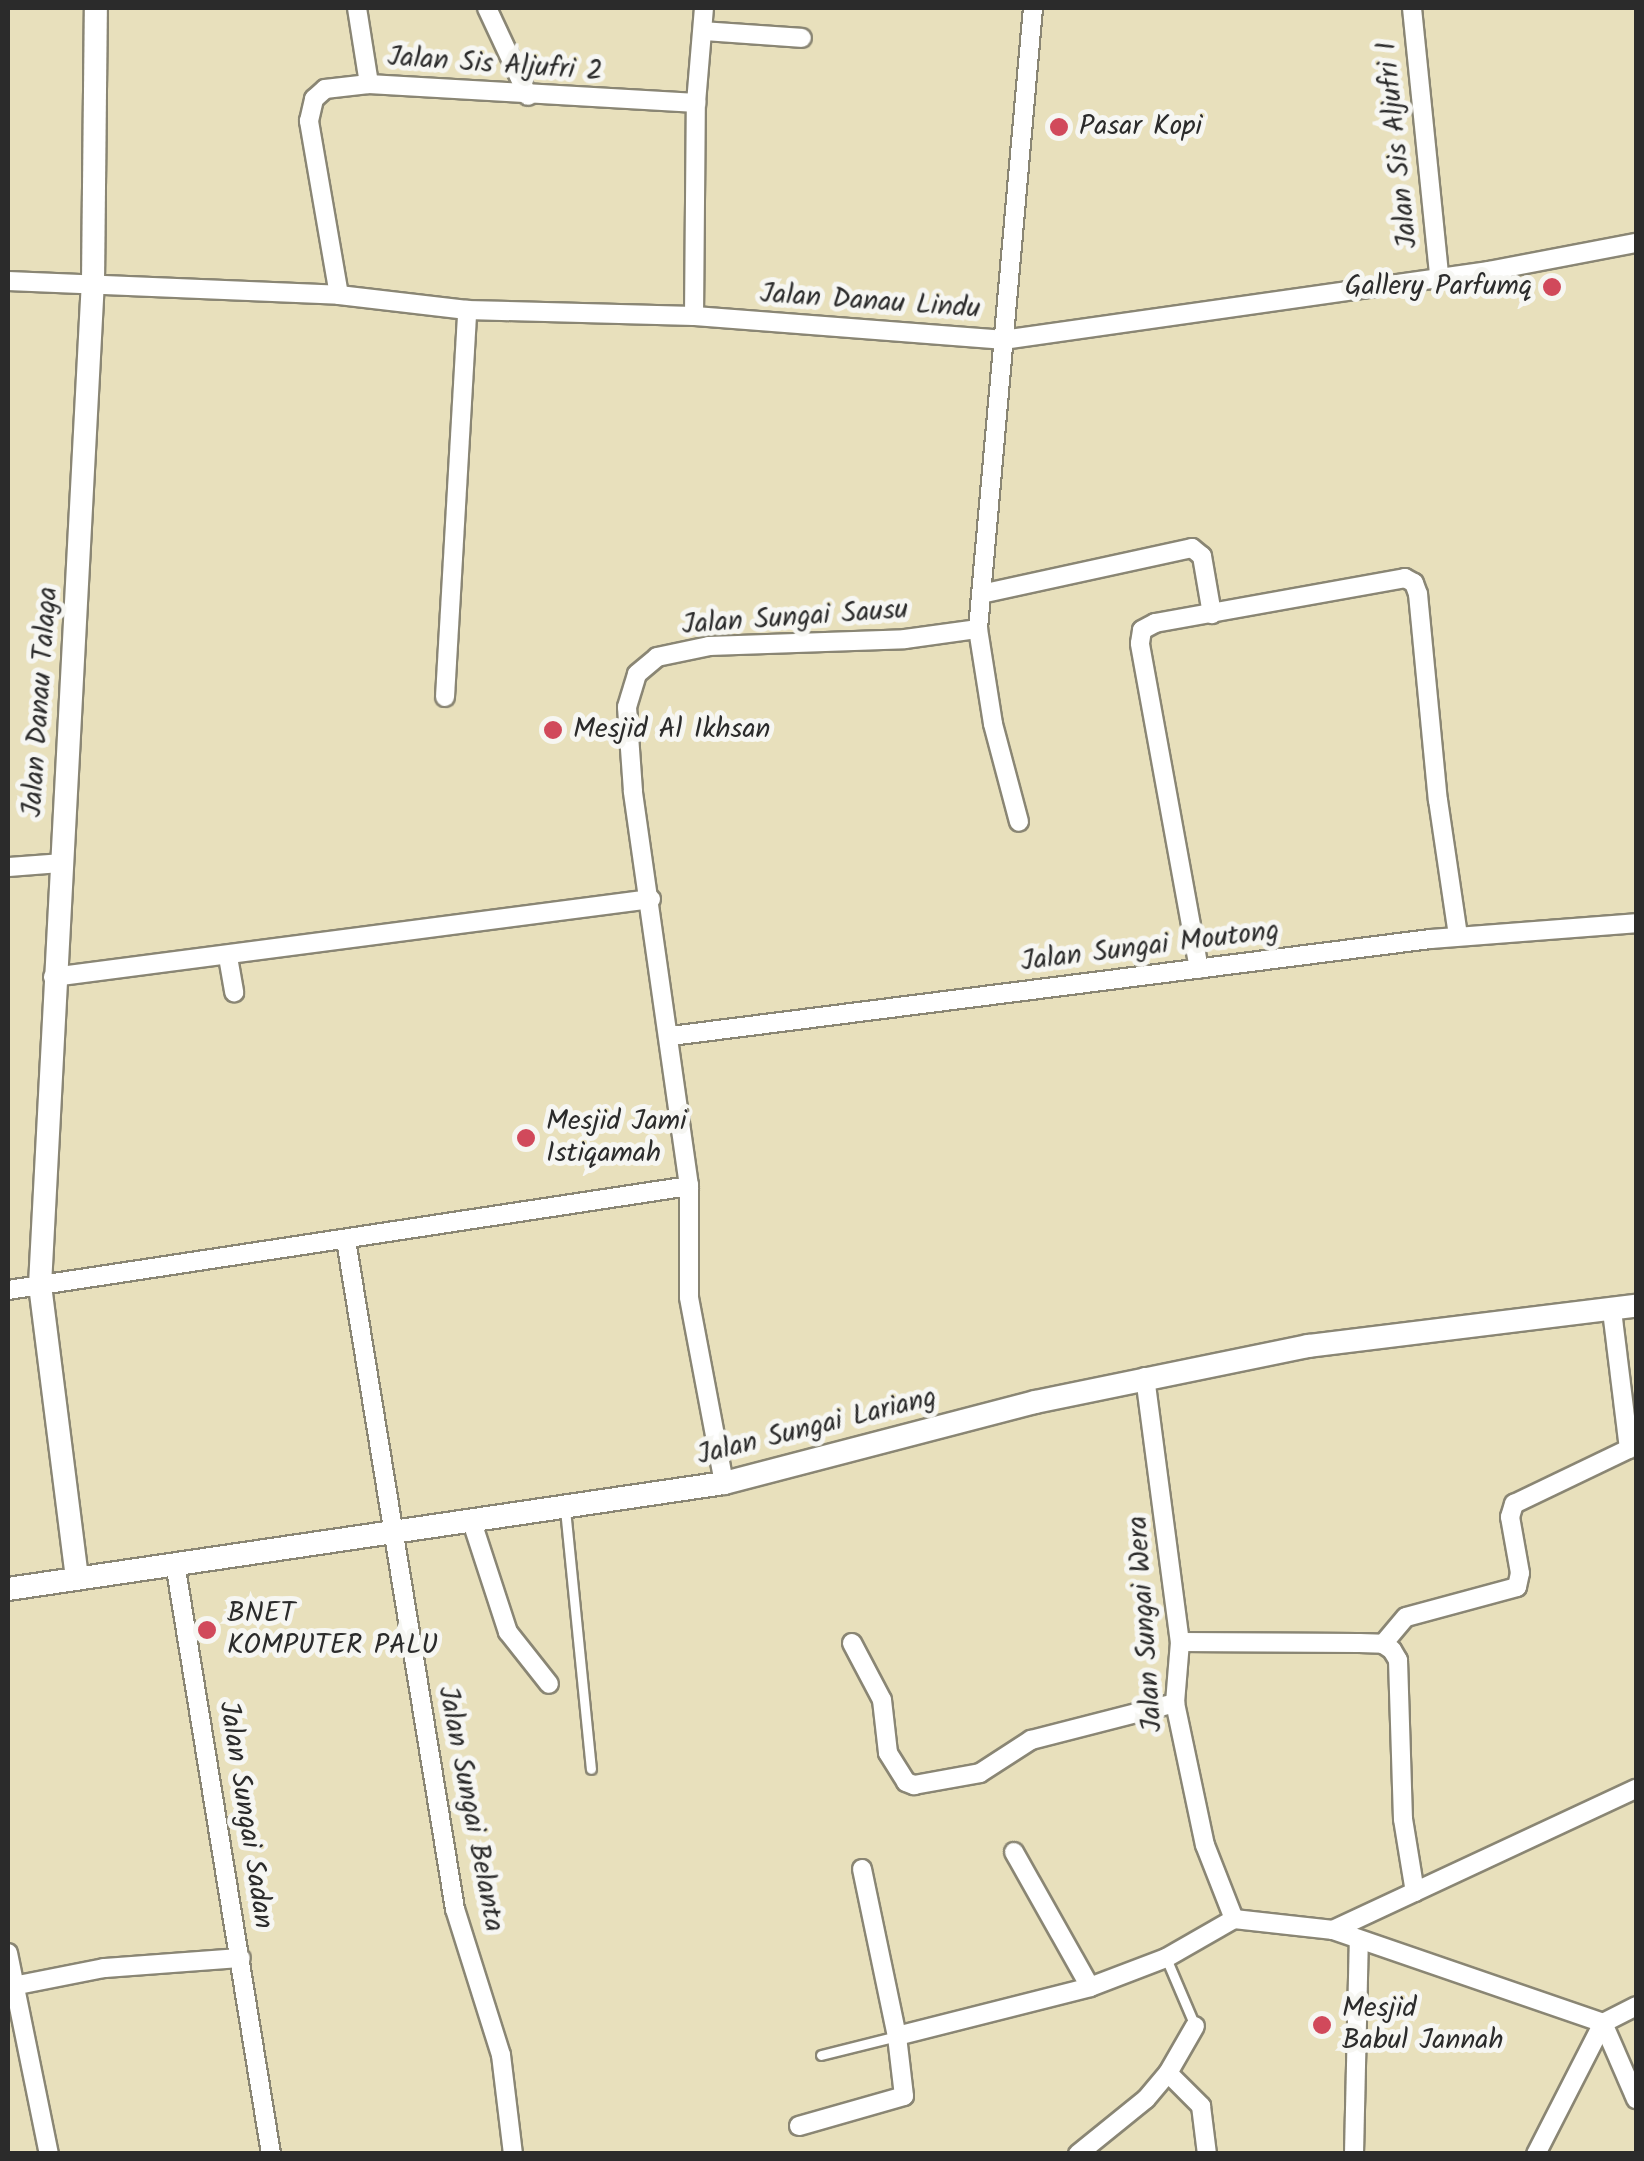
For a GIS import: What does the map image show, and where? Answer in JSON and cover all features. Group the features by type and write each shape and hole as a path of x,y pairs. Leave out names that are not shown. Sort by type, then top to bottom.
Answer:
{"street":[{"name":"Jalan Danau Talaga","path":"77,1578 40,1285 53,976 93,282 96,8"},
{"name":"Jalan Sis Aljufri 2","path":"356,8 368,84 696,103"},
{"path":"487,8 528,96"},
{"path":"694,316 696,103 704,8"},
{"path":"1019,822 993,724 978,628 1033,8"},
{"name":"Jalan Sis Aljufri I","path":"1412,8 1439,276"},
{"path":"704,31 802,38"},
{"path":"339,296 309,121 314,100 325,89 368,84"},
{"name":"Jalan Danau Lindu","path":"8,281 339,296 468,310 694,316 1003,340 1636,243"},
{"path":"445,698 468,310"},
{"path":"982,594 1051,582 1185,548 1202,556 1212,614"},
{"path":"1199,969 1140,635 1155,624 1405,578 1414,583 1431,691 1438,800 1458,936"},
{"name":"Jalan Sungai Sausu","path":"724,1484 689,1297 689,1186 671,1036 633,791 628,707 637,674 657,658 709,646 905,639 978,628"},
{"path":"8,867 61,863"},
{"path":"53,976 228,957 651,899"},
{"name":"Jalan Sungai Moutong","path":"671,1036 1458,936 1636,922"},
{"path":"228,957 234,992"},
{"path":"8,1290 689,1186"},
{"name":"Jalan Sungai Belanta","path":"346,1240 455,1908 500,2055 513,2154"},
{"name":"Jalan Sungai Lariang","path":"8,1589 724,1484 1145,1377 1308,1346 1636,1306"},
{"path":"1384,1644 1406,1617 1518,1588 1520,1573 1510,1517 1514,1504 1628,1449 1612,1310"},
{"name":"Jalan Sungai Wera","path":"1145,1377 1180,1642 1175,1704 1205,1845 1234,1919"},
{"path":"472,1522 508,1632 549,1684"},
{"name":"Jalan Sungai Sadan","path":"174,1563 270,2154"},
{"path":"1180,1642 1384,1644 1398,1660 1403,1819 1415,1892"},
{"path":"852,1643 882,1700 888,1753 906,1782 914,1785 980,1773 1031,1740 1175,1704"},
{"path":"1333,1930 1636,1790"},
{"path":"1014,1852 1090,1987"},
{"path":"799,2126 904,2096 897,2036 862,1869"},
{"path":"897,2036 1090,1987 1166,1958 1234,1919 1333,1930 1604,2023 1636,2099"},
{"path":"1354,2154 1359,1942"},
{"path":"8,1953 11,1987 49,2154"},
{"name":"Jalan Sungai Sadan","path":"11,1987 104,1968 241,1958"},
{"path":"1536,2154 1604,2023 1636,2006"},
{"path":"1078,2154 1146,2098 1168,2072 1195,2026"},
{"path":"1168,2072 1201,2106 1207,2154"}],"lane":[{"path":"565,1509 591,1769"},
{"path":"1166,1958 1195,2026"},
{"path":"821,2054 897,2036"}],"place":[{"name":"Pasar Kopi","path":"1059,127"},
{"name":"Gallery Parfumq","path":"1552,287"},
{"name":"Mesjid Al Ikhsan","path":"553,730"},
{"name":"Mesjid Jami Istiqamah","path":"526,1138"},
{"name":"BNET KOMPUTER PALU","path":"207,1630"},
{"name":"Mesjid Babul Jannah","path":"1322,2025"}]}
